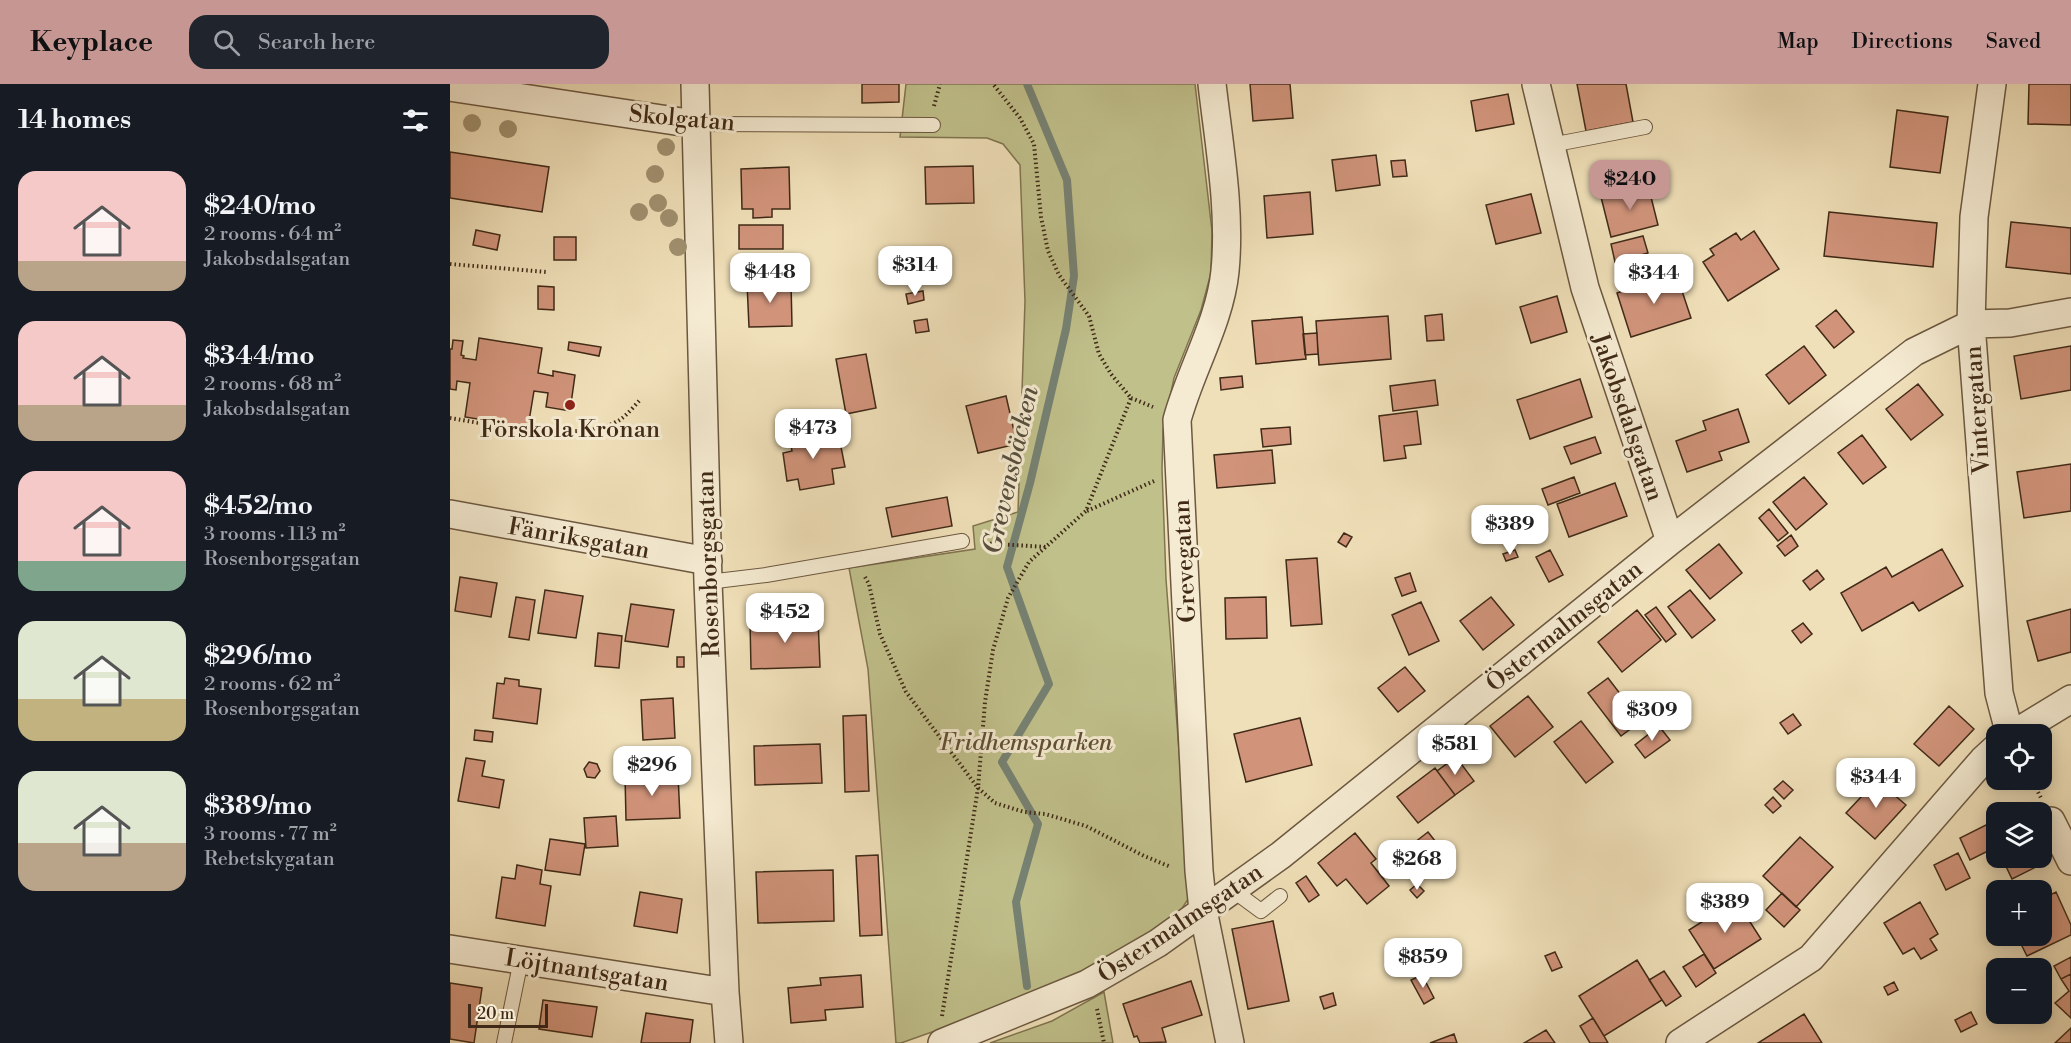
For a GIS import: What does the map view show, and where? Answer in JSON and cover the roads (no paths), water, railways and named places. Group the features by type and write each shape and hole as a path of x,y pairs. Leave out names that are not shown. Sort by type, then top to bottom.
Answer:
{"street":[{"name":"Rosenborgsgatan","path":"695,84 708,571 729,1043"},
{"name":"Grevegatan","path":"1212,84 1226,225 1225,273 1217,309 1188,383 1177,420 1199,871 1203,910 1230,1043"},
{"name":"Jakobsdalsgatan","path":"1536,84 1585,288 1670,541"},
{"name":"Vintergatan","path":"1992,84 1974,217 1971,324 1999,693 2008,724"},
{"name":"Skolgatan","path":"450,87 696,124"},
{"name":"Östermalmsgatan","path":"942,1031 1087,984 1158,943 1281,855 1670,541 1914,352 1971,324 2010,323 2071,312"},
{"name":"Fänriksgatan","path":"450,514 708,571"},
{"path":"2029,724 2071,699"},
{"path":"1696,1039 1811,958 1986,757"},
{"path":"2052,823 2071,861"},
{"name":"Löjtnantsgatan","path":"450,949 725,992"}],"lane":[{"name":"Skolgatan","path":"696,124 933,125"},
{"path":"1551,145 1645,127"},
{"name":"Fänriksgatan","path":"708,571 766,574 962,541"},
{"path":"1238,886 1242,897 1261,911 1280,896"},
{"path":"504,1043 521,960"}],"waterway":[{"name":"Grevensbäcken","path":"1027,84 1067,180 1074,276 1066,329 1030,483 1007,567 1049,684 1002,762 1038,824 1016,902 1027,986"}],"place":[{"name":"Förskola Kronan","path":"570,405"}],"park label":[{"name":"Fridhemsparken","path":"1026,742"}]}
